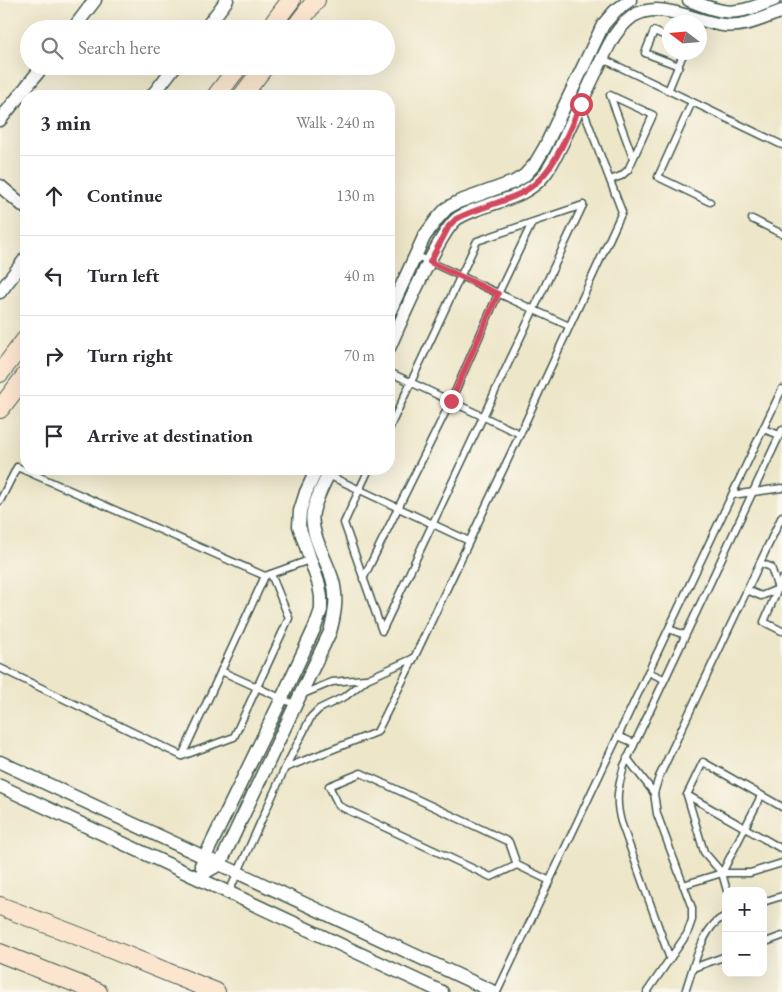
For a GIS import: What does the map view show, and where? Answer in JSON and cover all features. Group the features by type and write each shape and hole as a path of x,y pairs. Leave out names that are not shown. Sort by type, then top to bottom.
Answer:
{"street":[{"path":"79,20 95,0"},
{"path":"212,20 227,0"},
{"path":"276,20 291,0"},
{"path":"301,20 316,0"},
{"path":"395,300 424,237 436,219 447,208 458,202 514,182 524,176 534,164 545,147 603,25 630,0"},
{"path":"689,0 725,12 737,12 774,0"},
{"path":"395,335 445,232 456,219 518,195 531,188 544,175 558,153 616,32 638,12 656,5 671,8 706,21 723,25 738,25 782,11"},
{"path":"28,90 37,75"},
{"path":"157,90 169,75"},
{"path":"221,90 233,75"},
{"path":"247,90 258,75"},
{"path":"0,120 20,100"},
{"path":"0,186 20,203"},
{"path":"0,292 20,266"},
{"path":"0,373 20,347"},
{"path":"0,409 20,383"},
{"path":"197,877 204,858 315,627 321,610 319,585 299,526 300,512 306,492 314,475"},
{"path":"197,877 220,864 330,632 335,611 332,580 313,524 312,513 328,475"},
{"path":"0,762 496,992"},
{"path":"0,786 442,992"},
{"path":"0,906 216,992"},
{"path":"0,953 98,992"}],"lane":[{"path":"662,35 654,32 645,53 662,60"},
{"path":"589,53 782,146"},
{"path":"663,60 679,66"},
{"path":"668,91 681,60"},
{"path":"610,180 621,176 628,170 653,115 610,95 633,158"},
{"path":"692,102 658,177 710,202"},
{"path":"285,768 377,732 520,434 622,212 581,104"},
{"path":"367,475 344,522 382,631 583,205 477,241 395,417"},
{"path":"752,219 781,231"},
{"path":"363,579 451,401 498,294 532,223"},
{"path":"416,255 569,326"},
{"path":"395,375 520,434"},
{"path":"496,992 782,389"},
{"path":"670,958 621,822 617,806 618,786 627,758 781,432 763,429"},
{"path":"0,501 17,467 20,468"},
{"path":"0,668 182,756 234,737 289,618 268,575 36,475"},
{"path":"335,475 359,490 469,541"},
{"path":"732,495 782,488"},
{"path":"647,992 687,934 692,920 692,908 657,814 654,794 659,777 782,516"},
{"path":"182,756 268,575 323,555"},
{"path":"760,563 771,566 780,590"},
{"path":"782,579 780,590 764,622 782,631"},
{"path":"747,590 761,596 780,590"},
{"path":"669,629 685,635"},
{"path":"229,892 285,768 311,717 319,709 346,696 367,679 414,658"},
{"path":"221,671 282,698 298,700 332,682 367,679"},
{"path":"648,672 664,679"},
{"path":"618,736 634,743"},
{"path":"627,758 654,794"},
{"path":"726,887 722,873 704,852 687,795 703,762 782,807"},
{"path":"517,865 491,877 339,806 329,786 361,773 509,842 517,865 550,880"},
{"path":"687,795 782,849"},
{"path":"722,873 761,796"},
{"path":"683,885 722,873 750,873 782,862"},
{"path":"767,901 782,896"},
{"path":"685,992 704,939 710,927 722,918"},
{"path":"767,941 782,936"},
{"path":"694,968 722,958"}],"route":[{"path":"451,401 498,294 430,262 449,226 456,219 518,195 531,188 544,175 558,153 581,104"}]}
